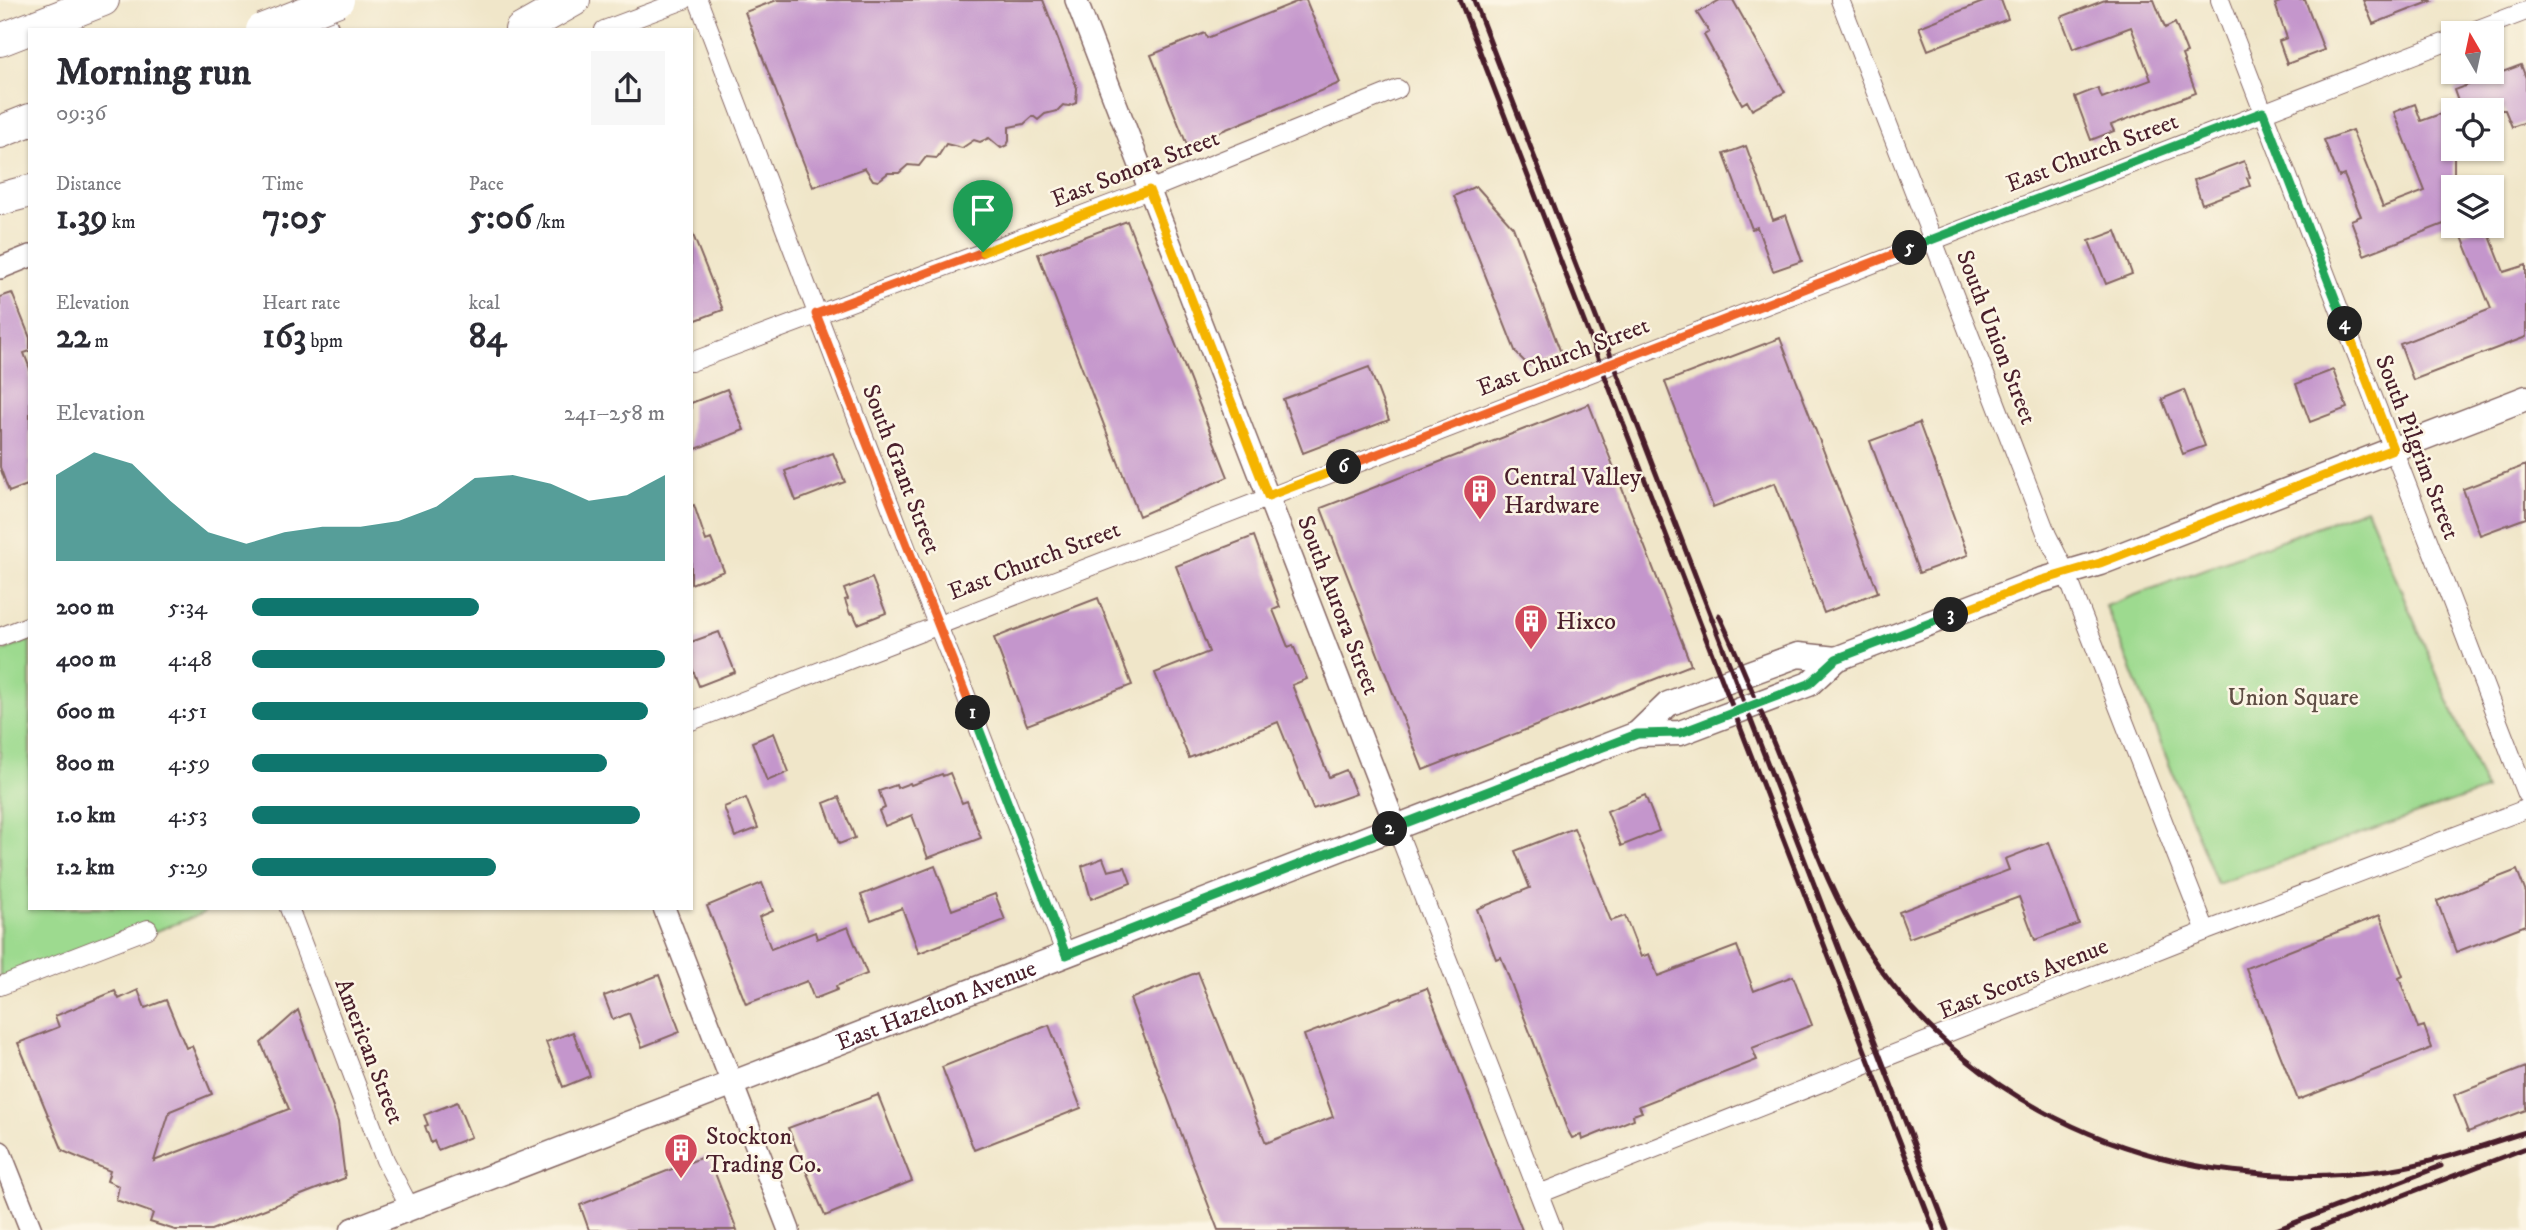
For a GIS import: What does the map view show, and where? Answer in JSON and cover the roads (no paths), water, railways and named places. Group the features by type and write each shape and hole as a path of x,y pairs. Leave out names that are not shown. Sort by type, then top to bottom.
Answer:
{"highway":[{"path":"31,28 103,0"},
{"path":"267,28 338,0"},
{"path":"525,28 574,0"},
{"path":"0,40 28,29"},
{"path":"0,132 28,121"},
{"path":"0,199 28,192"}],"main road":[{"name":"East Hazelton Avenue","path":"354,1230 1637,734 1668,704 1798,655 1836,659 2039,581 2100,563 2526,398"}],"street":[{"path":"316,0 327,28"},
{"path":"609,28 684,0"},
{"name":"South Grant Street","path":"698,0 816,314 1066,955"},
{"name":"South Aurora Street","path":"1076,0 1553,1230"},
{"name":"South Union Street","path":"1840,0 2047,535 2066,573 2206,931"},
{"name":"South Pilgrim Street","path":"2220,0 2526,794"},
{"path":"2500,21 2526,11"},
{"name":"East Church Street","path":"693,720 2441,44"},
{"name":"East Sonora Street","path":"693,361 1149,190 1398,89"},
{"path":"0,268 28,257"},
{"path":"0,637 28,626"},
{"name":"East Scotts Avenue","path":"1539,1194 2206,931 2526,809"},
{"name":"American Street","path":"290,910 385,1160 410,1208"},
{"path":"665,910 789,1230"},
{"path":"0,986 148,929"},
{"path":"0,1152 31,1230"}],"railway":[{"path":"1460,0 1934,1230"},
{"path":"1474,0 1947,1230"},
{"path":"1719,615 1825,872 1861,941 1908,1004 1962,1057 2023,1100 2090,1134 2160,1157 2234,1171 2310,1176 2405,1167 2526,1132"},
{"path":"2313,1230 2526,1148"},
{"path":"2276,1230 2441,1166"}],"place":[{"name":"Central Valley Hardware","path":"1480,521"},
{"name":"Hixco","path":"1531,651"},
{"name":"Stockton Trading Co.","path":"681,1180"}],"park label":[{"name":"Union Square","path":"2293,697"}]}
